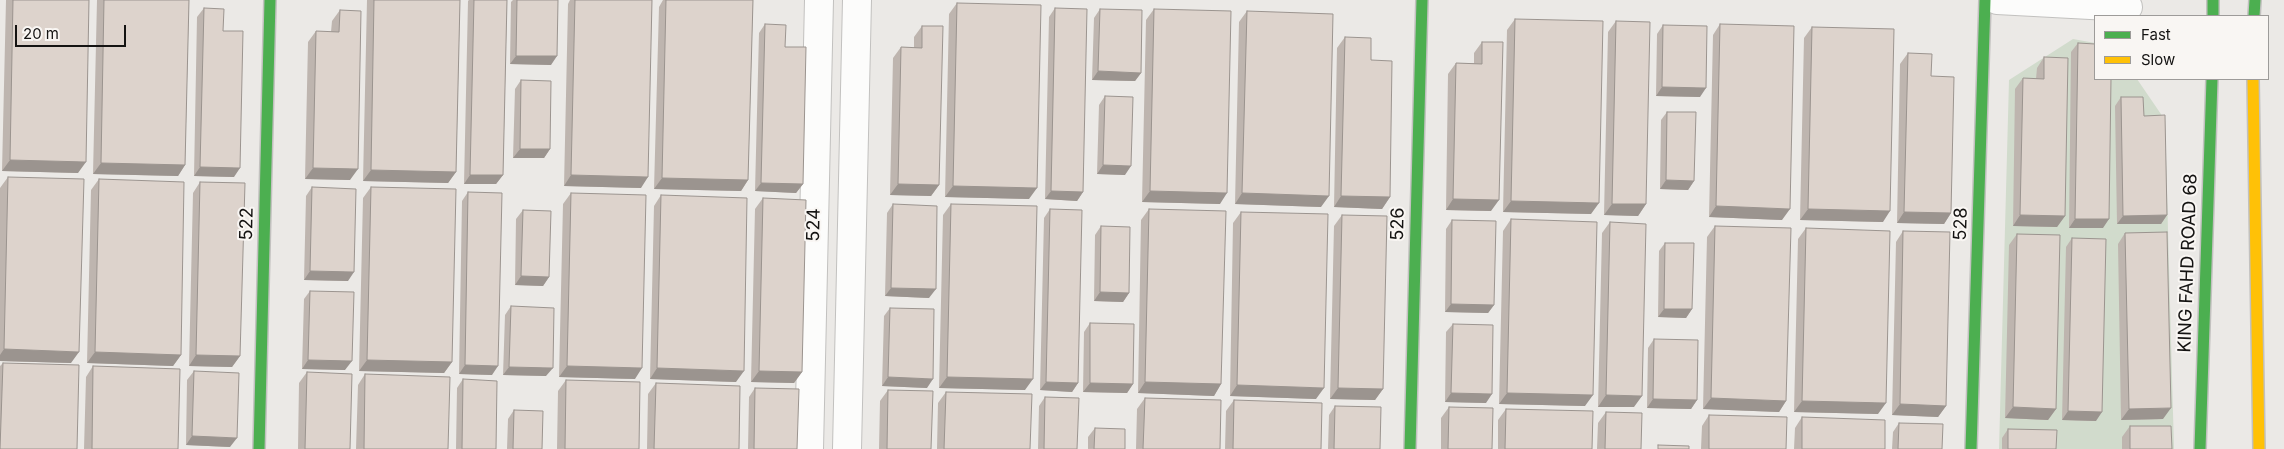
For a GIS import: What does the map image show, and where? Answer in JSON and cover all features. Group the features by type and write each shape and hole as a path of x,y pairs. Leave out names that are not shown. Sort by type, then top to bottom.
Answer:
{"street":[{"name":"522","path":"260,449 270,0"},
{"name":"524","path":"809,449 819,0"},
{"path":"847,449 857,0"},
{"name":"526","path":"1410,449 1422,0"},
{"name":"528","path":"1971,449 1985,0"},
{"path":"1997,0 2128,7"},
{"path":"2213,0 2213,15"},
{"path":"2254,15 2255,0"},
{"name":"KING FAHD ROAD 68","path":"2200,449 2212,80"},
{"path":"2253,80 2259,449"}],"green space":[{"path":"2073,39 2094,43 2094,80 2138,80 2165,120 2174,449 1999,449 2009,80"}],"building":[{"path":"13,0 89,0 86,162 10,160"},
{"path":"104,0 189,0 185,165 101,163"},
{"path":"374,0 460,0 456,172 371,170"},
{"path":"474,0 507,0 503,175 470,175"},
{"path":"517,0 558,0 557,56 516,56"},
{"path":"575,0 652,0 648,177 571,175"},
{"path":"666,0 753,0 748,180 662,178"},
{"path":"957,3 1041,5 1037,188 953,186"},
{"path":"204,8 224,9 223,31 243,31 240,168 200,167"},
{"path":"1055,8 1087,9 1083,192 1051,191"},
{"path":"1100,9 1142,10 1141,73 1098,71"},
{"path":"1154,9 1231,11 1227,193 1150,191"},
{"path":"340,10 361,11 358,169 313,168 316,31 339,32"},
{"path":"1247,11 1333,14 1329,196 1242,193"},
{"path":"1515,19 1603,21 1599,203 1511,201"},
{"path":"1616,21 1650,22 1646,204 1612,204"},
{"path":"765,24 786,25 785,47 806,47 803,184 761,183"},
{"path":"1720,24 1794,26 1790,209 1716,206"},
{"path":"1663,25 1707,26 1706,88 1662,87"},
{"path":"922,26 943,26 939,185 898,184 901,47 922,48"},
{"path":"1812,27 1894,29 1890,211 1808,209"},
{"path":"1345,37 1371,38 1371,60 1392,61 1390,197 1341,196"},
{"path":"1482,42 1503,42 1499,200 1453,199 1456,63 1482,64"},
{"path":"2078,43 2094,44 2094,80 2111,80 2109,219 2075,219"},
{"path":"1908,53 1932,54 1931,76 1954,77 1951,213 1904,212"},
{"path":"2044,57 2068,58 2065,216 2020,215 2023,78 2044,79"},
{"path":"521,80 551,81 550,149 520,149"},
{"path":"1105,96 1133,97 1131,166 1103,165"},
{"path":"2121,97 2143,97 2144,116 2165,115 2167,215 2123,216"},
{"path":"1667,112 1696,112 1694,181 1666,180"},
{"path":"8,177 84,179 79,352 4,349"},
{"path":"99,179 184,182 181,355 95,352"},
{"path":"200,182 245,183 240,356 196,355"},
{"path":"312,187 356,189 354,272 310,271"},
{"path":"371,187 456,189 452,362 367,360"},
{"path":"468,192 502,193 498,366 465,365"},
{"path":"571,193 646,195 642,368 567,366"},
{"path":"661,195 747,198 744,371 657,368"},
{"path":"763,198 806,200 802,372 759,371"},
{"path":"893,204 937,206 936,289 891,288"},
{"path":"951,204 1037,206 1033,379 947,377"},
{"path":"1050,209 1082,210 1078,383 1046,382"},
{"path":"1149,209 1226,211 1221,384 1145,382"},
{"path":"523,210 551,211 549,277 521,276"},
{"path":"1241,212 1328,214 1324,388 1237,385"},
{"path":"1342,215 1387,216 1383,389 1338,388"},
{"path":"1511,219 1597,222 1593,395 1507,393"},
{"path":"1452,220 1496,221 1494,305 1451,304"},
{"path":"1610,222 1646,224 1642,396 1606,395"},
{"path":"1101,226 1130,227 1129,293 1100,292"},
{"path":"1715,226 1791,228 1786,401 1711,398"},
{"path":"1806,228 1890,231 1886,403 1802,401"},
{"path":"1903,231 1950,232 1946,406 1900,404"},
{"path":"2167,232 2171,408 2129,409 2125,233"},
{"path":"2017,234 2060,235 2056,409 2013,407"},
{"path":"2072,238 2106,239 2102,412 2068,411"},
{"path":"1665,243 1694,243 1692,309 1664,309"},
{"path":"310,291 354,292 352,361 308,360"},
{"path":"511,306 554,308 553,368 509,367"},
{"path":"890,308 934,309 933,379 888,377"},
{"path":"1090,323 1134,324 1133,384 1090,383"},
{"path":"1453,324 1493,325 1492,394 1451,393"},
{"path":"1654,339 1698,340 1697,400 1653,399"},
{"path":"3,363 79,365 77,449 0,449"},
{"path":"93,366 180,369 178,449 92,449"},
{"path":"194,371 239,373 237,438 192,436"},
{"path":"307,372 352,374 350,449 305,449"},
{"path":"365,374 450,377 448,449 364,449"},
{"path":"463,379 497,381 496,449 462,449"},
{"path":"566,380 640,382 639,449 565,449"},
{"path":"656,383 740,386 739,449 654,449"},
{"path":"755,388 799,389 797,449 754,449"},
{"path":"888,390 933,391 931,449 887,449"},
{"path":"946,392 1032,394 1030,449 944,449"},
{"path":"1045,397 1079,398 1077,449 1044,449"},
{"path":"1145,398 1221,400 1220,449 1143,449"},
{"path":"1234,400 1322,403 1321,449 1233,449"},
{"path":"1335,406 1381,407 1380,449 1334,449"},
{"path":"1449,407 1493,408 1492,449 1448,449"},
{"path":"1506,409 1593,411 1592,449 1505,449"},
{"path":"514,410 543,411 542,449 513,449"},
{"path":"1606,412 1642,413 1641,449 1605,449"},
{"path":"1709,415 1787,417 1786,449 1709,449"},
{"path":"1802,417 1885,420 1885,449 1802,449"},
{"path":"1899,423 1943,424 1942,449 1898,449"},
{"path":"2130,426 2171,426 2172,449 2130,449"},
{"path":"1095,428 1125,429 1125,449 1094,449"},
{"path":"2008,429 2057,430 2056,449 2008,449"},
{"path":"1658,445 1689,446 1689,449 1658,449"}],"traffic: fast":[{"path":"259,449 270,0"},
{"path":"1410,449 1422,0"},
{"path":"1971,449 1985,0"},
{"path":"2213,0 2213,15"},
{"path":"2254,15 2255,0"},
{"path":"2200,449 2212,80"}],"traffic: slow":[{"path":"2253,80 2259,449"}]}
